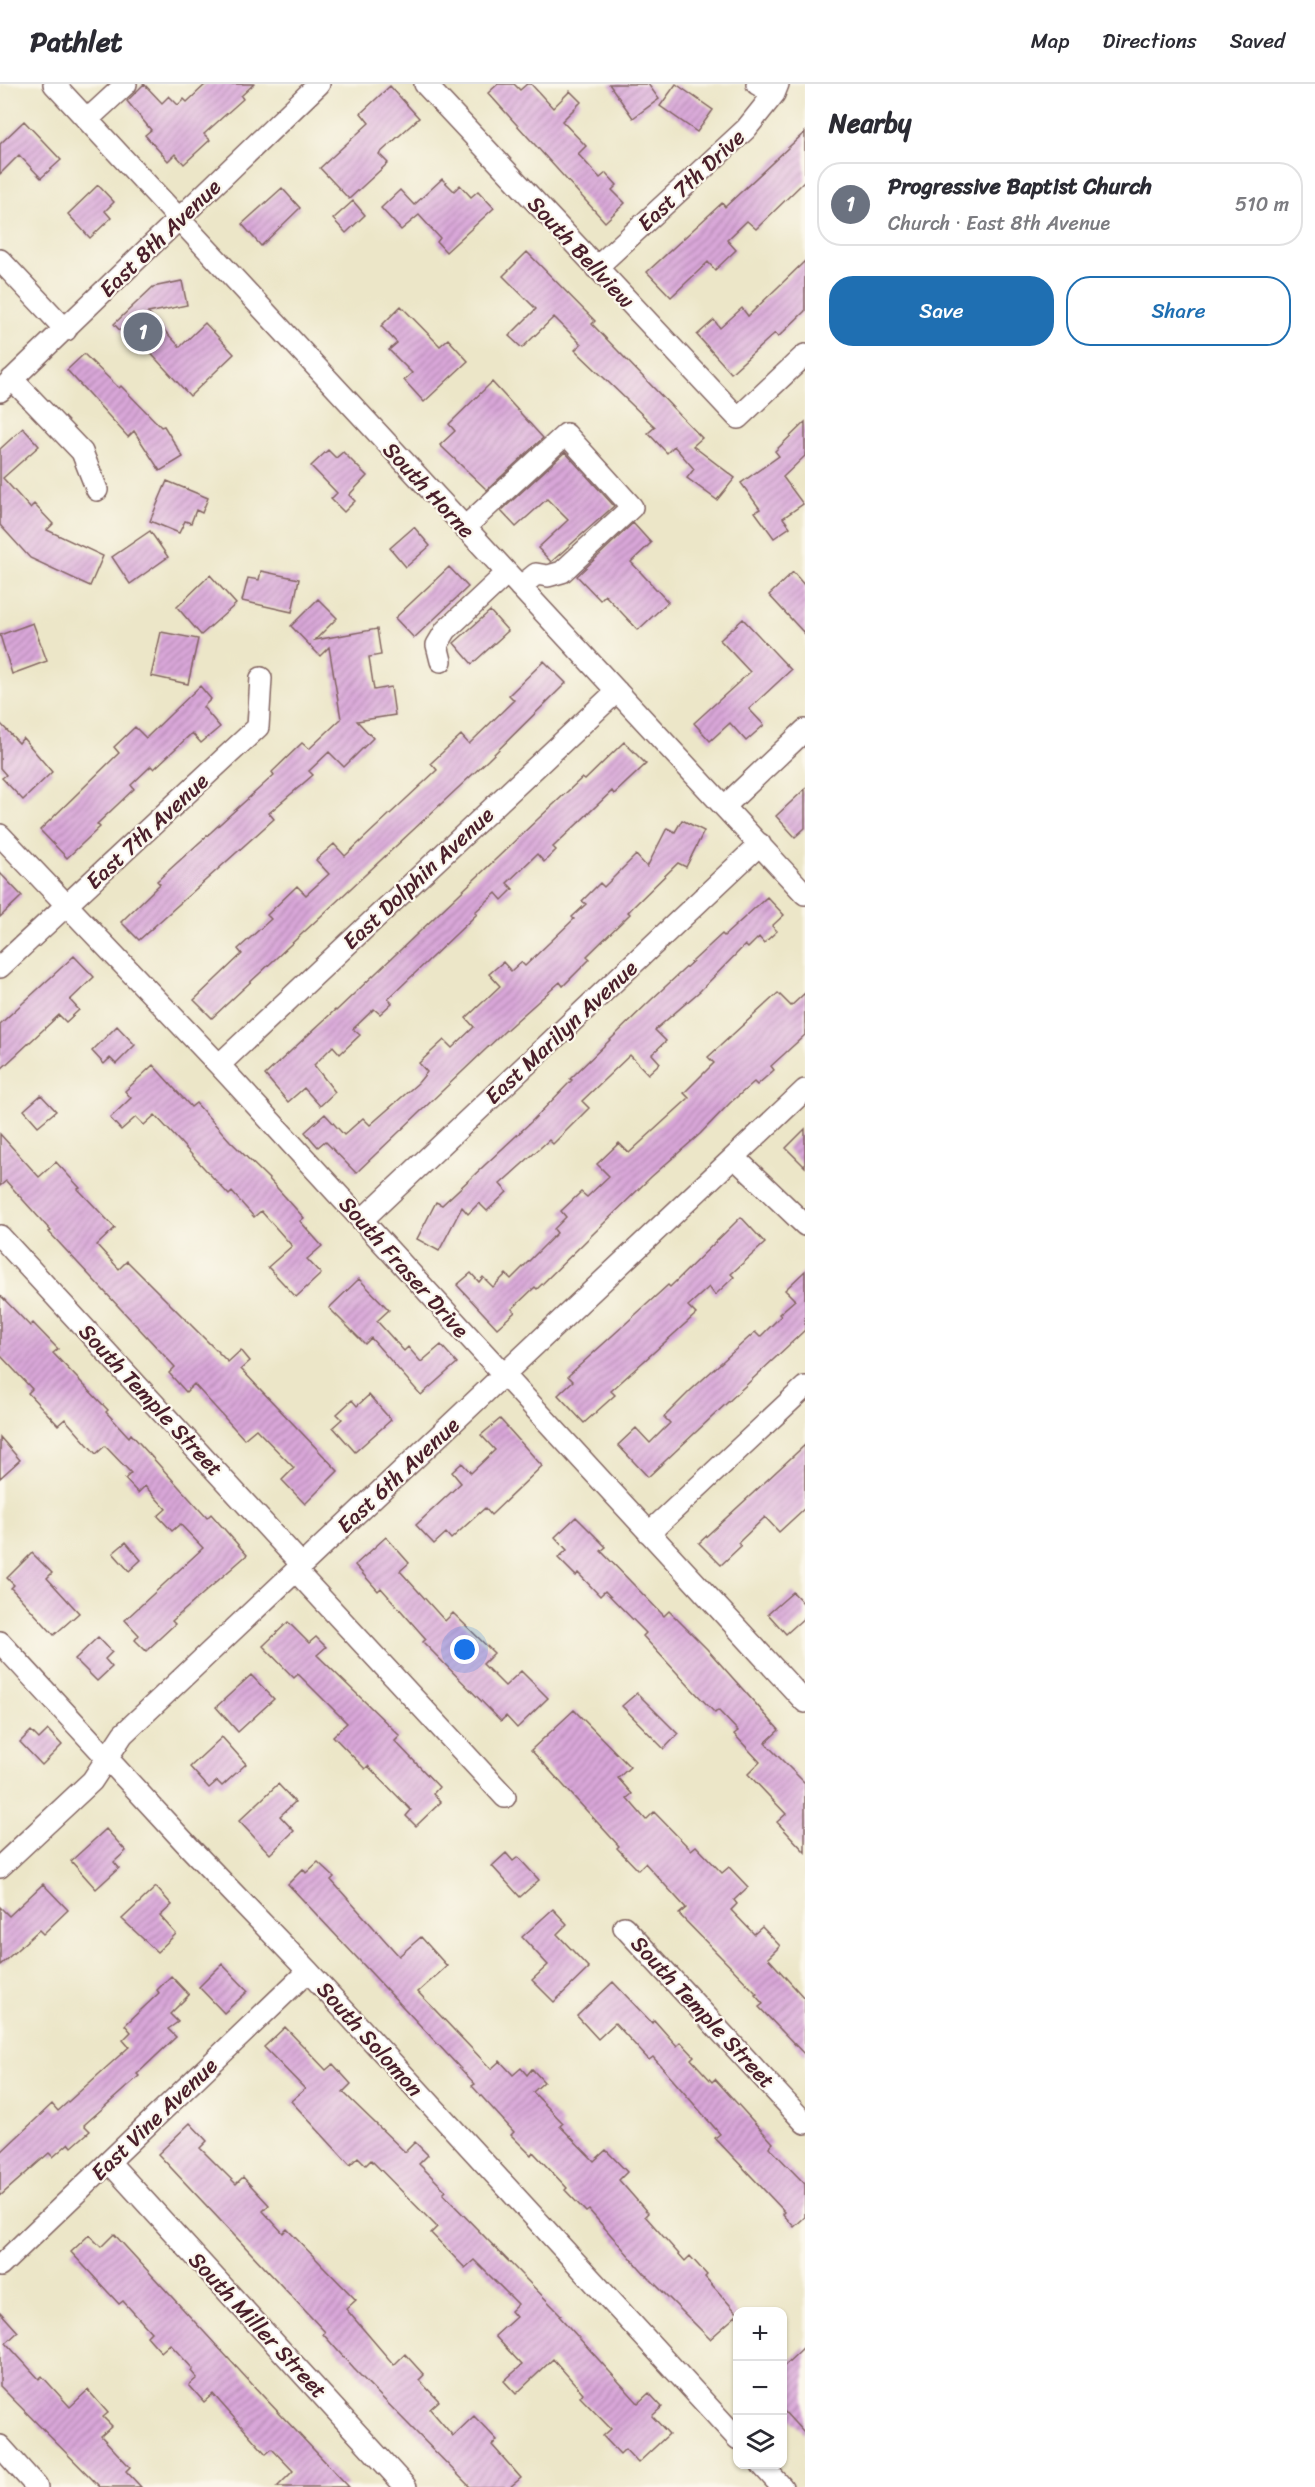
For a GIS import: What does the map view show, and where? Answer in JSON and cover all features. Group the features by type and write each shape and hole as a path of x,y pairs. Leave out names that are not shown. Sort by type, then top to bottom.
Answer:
{"street":[{"name":"South Horne","path":"54,84 805,894"},
{"path":"87,120 126,84"},
{"name":"East 8th Avenue","path":"6,385 66,330 178,218 319,84"},
{"name":"South Bellview","path":"425,84 738,418 805,355"},
{"name":"East 7th Drive","path":"596,268 746,129 770,87"},
{"path":"0,260 66,330"},
{"path":"6,385 82,452 97,490"},
{"path":"441,661 437,645 446,630 513,580 536,574 548,576 562,572 632,507 566,434 464,528"},
{"name":"East 7th Avenue","path":"0,967 258,727 261,678"},
{"name":"East Dolphin Avenue","path":"219,1065 617,691"},
{"path":"725,806 805,730"},
{"name":"South Fraser Drive","path":"0,835 219,1065 649,1533 801,1689"},
{"name":"East Marilyn Avenue","path":"362,1220 760,844"},
{"name":"East 6th Avenue","path":"0,1867 92,1781 123,1734 805,1090"},
{"path":"734,1157 805,1225"},
{"name":"South Temple Street","path":"0,1236 505,1797"},
{"path":"649,1533 805,1387"},
{"name":"South Solomon","path":"0,1642 308,1971 733,2434"},
{"name":"South Temple Street","path":"624,1927 805,2123"},
{"name":"East Vine Avenue","path":"0,2266 308,1971"},
{"name":"South Miller Street","path":"109,2162 406,2487"},
{"path":"0,2446 37,2487"},
{"path":"766,2469 782,2487"}],"building":[{"path":"144,84 162,103 169,96 178,105 184,99 187,102 206,84 254,84 241,96 243,99 204,134 210,140 184,164 175,154 168,161 145,135 151,130 127,101"},
{"path":"498,84 514,84 520,90 527,84 531,84 553,108 570,91 581,102 562,121 586,146 578,154 600,178 606,173 617,185 612,190 625,203 605,222 488,93"},
{"path":"609,84 648,84 659,99 633,118"},
{"path":"676,84 713,110 697,132 660,106"},
{"path":"390,86 419,118 379,154 388,163 349,199 320,168 369,123 361,113"},
{"path":"24,121 61,160 41,178 19,155 0,174 0,144"},
{"path":"805,132 805,181 756,229 747,221 727,240 736,250 715,270 708,262 671,297 647,272 722,203 725,207"},
{"path":"442,179 454,191 460,185 471,197 478,191 494,208 446,252 437,242 440,238 419,215 401,230 381,208 400,190 414,205"},
{"path":"98,185 114,202 105,211 111,218 90,238 68,214"},
{"path":"282,188 300,208 261,246 242,224"},
{"path":"353,201 365,215 346,233 333,219"},
{"path":"527,252 595,321 592,324 702,438 693,446 735,478 717,500 687,478 694,469 674,446 667,453 648,433 655,427 575,350 581,344 554,317 522,348 509,336 536,309 503,276"},
{"path":"805,261 805,311 778,337 775,333 731,373 697,335 714,320 720,328 742,308 748,316"},
{"path":"182,281 187,305 148,313 180,347 205,323 234,354 190,396 145,347 139,351 114,324 153,287"},
{"path":"401,306 440,346 448,339 468,361 424,402 404,380 412,373 389,350 397,343 381,326"},
{"path":"84,354 119,388 121,386 161,427 164,426 183,457 160,471 134,431 128,437 67,370"},
{"path":"492,382 543,438 487,490 440,445 455,431 449,424"},
{"path":"805,422 805,456 783,477 803,504 783,518 790,527 774,538 755,512 760,509 741,483 779,456 775,451"},
{"path":"23,428 39,446 3,478 30,508 34,504 53,524 47,530 103,556 90,586 30,558 0,525 0,449"},
{"path":"328,450 336,458 343,452 367,476 349,495 355,501 344,512 331,499 337,493 311,466"},
{"path":"565,452 614,506 551,562 538,548 568,520 547,499 516,527 501,511"},
{"path":"167,481 208,498 202,513 196,510 191,523 185,521 179,533 150,521"},
{"path":"633,523 651,543 631,562 668,602 638,630 605,595 600,600 577,576"},
{"path":"414,527 430,546 406,567 390,548"},
{"path":"150,531 168,557 130,584 112,557"},
{"path":"449,567 468,587 414,638 395,618"},
{"path":"261,571 299,579 292,612 242,601 248,578 259,580"},
{"path":"793,572 805,586 805,634 769,595"},
{"path":"210,575 236,604 201,635 177,607"},
{"path":"318,599 337,618 315,640 377,629 381,655 369,657 374,690 391,687 395,715 357,721 373,738 344,767 329,752 309,771 313,775 269,813 274,819 139,940 121,922 160,884 157,881 274,775 272,772 302,743 309,749 341,719 329,647 320,656 291,626"},
{"path":"490,611 508,631 472,664 454,643"},
{"path":"743,619 791,670 749,709 764,725 746,741 730,723 710,741 694,723 750,672 720,640"},
{"path":"33,623 47,661 12,674 0,635"},
{"path":"161,632 198,639 188,684 151,676"},
{"path":"544,661 566,683 488,760 212,1018 194,1000 242,954 238,949 271,919 267,915 297,886 306,895 329,874 316,860 334,844 345,856 437,770 431,763 461,735 469,744 514,700 509,695"},
{"path":"200,686 211,699 203,707 220,727 201,743 192,733 154,769 151,766 131,785 134,789 97,824 100,827 67,858 40,830 119,753 114,747 135,727 146,738"},
{"path":"0,723 19,743 23,738 52,772 23,800 2,778 6,775 0,768"},
{"path":"624,742 646,764 614,794 612,791 553,847 556,850 544,862 537,854 507,883 513,889 502,900 496,893 475,912 477,914 388,999 392,1003 380,1014 374,1009 353,1029 360,1035 340,1054 333,1046 314,1065 335,1092 320,1106 304,1088 288,1102 265,1075 336,1011 582,778 585,780"},
{"path":"805,789 805,828 795,837 776,816"},
{"path":"682,820 704,831 686,867 678,863 628,912 630,914 587,956 590,959 563,986 560,982 506,1030 356,1173 325,1141 318,1147 305,1132 325,1114 344,1135 363,1118 370,1125 418,1083 427,1072 419,1063 444,1040 452,1048 474,1027 466,1018 500,986 489,974 503,962 511,971 521,962 525,966 574,919 572,917 586,904 582,901 600,883 604,887 636,855 647,867 667,828 675,832"},
{"path":"0,873 22,896 0,917"},
{"path":"767,897 784,915 772,926 777,931 764,943 759,937 748,948 745,945 700,991 655,1030 666,1041 652,1054 660,1063 648,1074 630,1055 582,1101 589,1108 553,1144 549,1140 500,1184 507,1192 487,1211 479,1203 468,1214 462,1207 439,1251 417,1239 436,1202 442,1205 531,1122 572,1080 570,1079 651,1000 722,934 724,936"},
{"path":"74,956 94,977 70,1000 79,1010 66,1022 59,1015 0,1070 0,1024"},
{"path":"778,993 791,1006 805,993 805,1035 771,1066 774,1070 757,1085 754,1082 730,1103 537,1289 535,1287 512,1309 515,1312 497,1328 457,1285 471,1273 479,1282 483,1277 493,1287 506,1274 511,1279 557,1233 554,1229 566,1217 561,1211 581,1192 587,1197 609,1176 597,1164 619,1143 629,1153 689,1098 684,1093 714,1063 708,1057"},
{"path":"117,1026 135,1045 116,1064 110,1058 104,1064 92,1051"},
{"path":"153,1065 191,1107 196,1103 230,1141 269,1179 304,1218 300,1221 322,1246 307,1259 321,1274 296,1297 268,1267 292,1246 261,1211 254,1217 232,1192 229,1195 155,1115 144,1125 136,1117 121,1130 110,1118 131,1098 125,1091"},
{"path":"41,1095 56,1111 38,1126 24,1110"},
{"path":"805,1129 805,1167 786,1148"},
{"path":"0,1134 39,1177 56,1162 80,1188 78,1189 115,1228 97,1245 119,1269 127,1261 228,1362 241,1350 250,1361 241,1369 338,1471 305,1504 282,1480 294,1468 256,1429 244,1439 194,1384 186,1392 169,1373 175,1367 49,1232 51,1231 6,1181 0,1186"},
{"path":"741,1217 765,1243 731,1274 734,1277 715,1295 709,1287 688,1306 696,1314 611,1391 615,1395 584,1423 558,1395 573,1381 568,1376 668,1285 670,1287"},
{"path":"805,1271 805,1330 648,1477 618,1445 636,1428 650,1443 670,1423 664,1417 691,1390 755,1332 760,1337 781,1316 779,1314 795,1300 785,1290"},
{"path":"359,1279 389,1310 377,1321 404,1351 408,1347 421,1362 441,1345 457,1363 421,1395 371,1338 365,1344 329,1308"},
{"path":"0,1295 30,1326 33,1323 58,1349 53,1353 108,1410 106,1412 129,1437 131,1434 207,1518 211,1514 247,1555 172,1621 175,1624 146,1651 135,1640 139,1635 125,1620 203,1548 180,1524 172,1531 158,1516 166,1509 145,1486 138,1493 125,1479 131,1473 105,1446 96,1454 65,1419 58,1425 28,1393 32,1389 0,1355"},
{"path":"369,1395 391,1420 355,1452 333,1427 342,1419 337,1414 352,1400 357,1406"},
{"path":"500,1419 542,1466 491,1515 485,1508 451,1539 446,1533 434,1544 416,1525 461,1483 452,1472 462,1463 471,1473 495,1450 481,1435"},
{"path":"0,1437 20,1460 0,1478"},
{"path":"805,1445 805,1508 779,1532 765,1517 738,1543 741,1546 721,1565 699,1543"},
{"path":"576,1517 606,1547 601,1551 664,1616 669,1611 707,1649 779,1730 765,1743 805,1783 805,1852 777,1822 786,1814 748,1774 760,1762 734,1734 738,1731 718,1710 715,1713 689,1686 643,1636 646,1633 605,1591 600,1596 578,1573 576,1576 558,1558 567,1550 555,1537"},
{"path":"386,1537 409,1563 400,1571 445,1621 453,1613 494,1653 483,1664 505,1686 521,1671 548,1698 517,1728 506,1716 501,1721 423,1642 426,1639 381,1588 378,1591 355,1565"},
{"path":"126,1542 141,1560 129,1571 113,1553"},
{"path":"32,1553 52,1573 47,1578 79,1613 54,1635 11,1588 14,1585 7,1578"},
{"path":"793,1592 805,1605 805,1617 786,1634 768,1614"},
{"path":"288,1622 309,1643 316,1637 326,1647 317,1655 400,1736 395,1741 439,1787 433,1794 441,1802 416,1826 406,1816 411,1810 368,1766 365,1769 333,1736 347,1723 298,1674 294,1678 263,1646"},
{"path":"98,1637 112,1652 105,1659 112,1667 97,1681 75,1659"},
{"path":"251,1675 274,1699 238,1732 216,1707"},
{"path":"637,1693 678,1734 664,1749 622,1706"},
{"path":"574,1710 630,1767 618,1778 632,1794 627,1798 646,1820 654,1812 691,1850 696,1846 722,1873 729,1867 748,1887 734,1900 737,1904 731,1910 754,1934 762,1927 780,1946 768,1958 805,1999 805,2055 759,2007 763,2004 755,1995 757,1994 679,1914 686,1908 645,1863 638,1870 531,1750"},
{"path":"48,1730 62,1745 42,1765 20,1742 31,1731 39,1739"},
{"path":"222,1737 246,1764 222,1786 217,1781 209,1788 190,1767"},
{"path":"278,1784 295,1802 280,1816 294,1831 270,1854 239,1821"},
{"path":"106,1829 126,1851 114,1862 119,1868 96,1889 71,1861"},
{"path":"506,1853 513,1861 518,1857 539,1880 520,1897 492,1866"},
{"path":"318,1862 334,1877 331,1880 399,1956 421,1937 447,1966 418,1992 491,2069 500,2061 513,2075 521,2068 527,2075 532,2069 544,2082 533,2092 563,2123 560,2126 594,2161 606,2150 627,2172 619,2180 648,2213 645,2216 685,2261 690,2256 707,2275 705,2277 733,2308 733,2318 710,2339 645,2274 589,2210 586,2212 565,2190 567,2188 533,2152 531,2155 511,2135 514,2132 472,2086 475,2084 288,1884 303,1869 306,1873"},
{"path":"43,1884 68,1910 43,1934 39,1930 0,1965 0,1907 9,1916"},
{"path":"156,1887 172,1905 160,1916 176,1934 157,1952 122,1919"},
{"path":"553,1909 567,1924 557,1934 589,1968 554,2002 532,1980 548,1965 522,1937"},
{"path":"222,1964 248,1991 224,2013 199,1987"},
{"path":"171,1976 189,1995 170,2014 178,2022 168,2029 176,2037 137,2074 139,2076 84,2125 90,2131 72,2147 69,2143 53,2157 49,2153 0,2196 0,2153 52,2104 58,2111 129,2047 123,2040 131,2032 125,2025 159,1993 157,1990"},
{"path":"613,1982 652,2023 654,2020 677,2046 681,2042 694,2056 691,2059 712,2082 715,2079 773,2143 769,2147 805,2184 805,2217 794,2227 783,2214 785,2212 715,2138 720,2134 653,2057 649,2060 615,2023 598,2039 577,2016"},
{"path":"285,2027 326,2070 333,2064 351,2084 343,2092 405,2152 415,2142 428,2155 419,2164 446,2191 443,2194 561,2315 559,2316 638,2403 649,2393 662,2407 652,2416 669,2434 638,2463 625,2449 620,2454 603,2436 611,2429 580,2397 583,2393 553,2359 516,2394 504,2381 522,2365 495,2336 516,2317 511,2311 518,2304 474,2260 465,2268 431,2233 437,2227 371,2160 366,2165 358,2157 350,2165 291,2101 305,2089 264,2047"},
{"path":"190,2123 207,2141 200,2148 236,2184 243,2177 269,2205 263,2211 283,2233 287,2229 356,2300 346,2309 394,2365 405,2354 424,2375 419,2380 439,2401 430,2409 453,2436 474,2416 497,2440 492,2445 521,2478 510,2487 470,2487 354,2369 323,2334 325,2332 158,2154"},
{"path":"114,2234 349,2487 277,2487 293,2471 272,2449 266,2454 213,2394 204,2402 189,2385 197,2378 191,2371 193,2369 170,2344 161,2352 147,2336 151,2332 123,2301 119,2304 71,2252 89,2235 101,2247"},
{"path":"0,2312 18,2332 6,2343 39,2379 42,2376 70,2407 88,2390 108,2413 103,2417 112,2426 101,2436 130,2467 126,2471 141,2487 100,2487 0,2386"},
{"path":"805,2346 805,2434 787,2414 787,2363"}],"place":[{"name":"Progressive Baptist Church","path":"143,332"}]}
